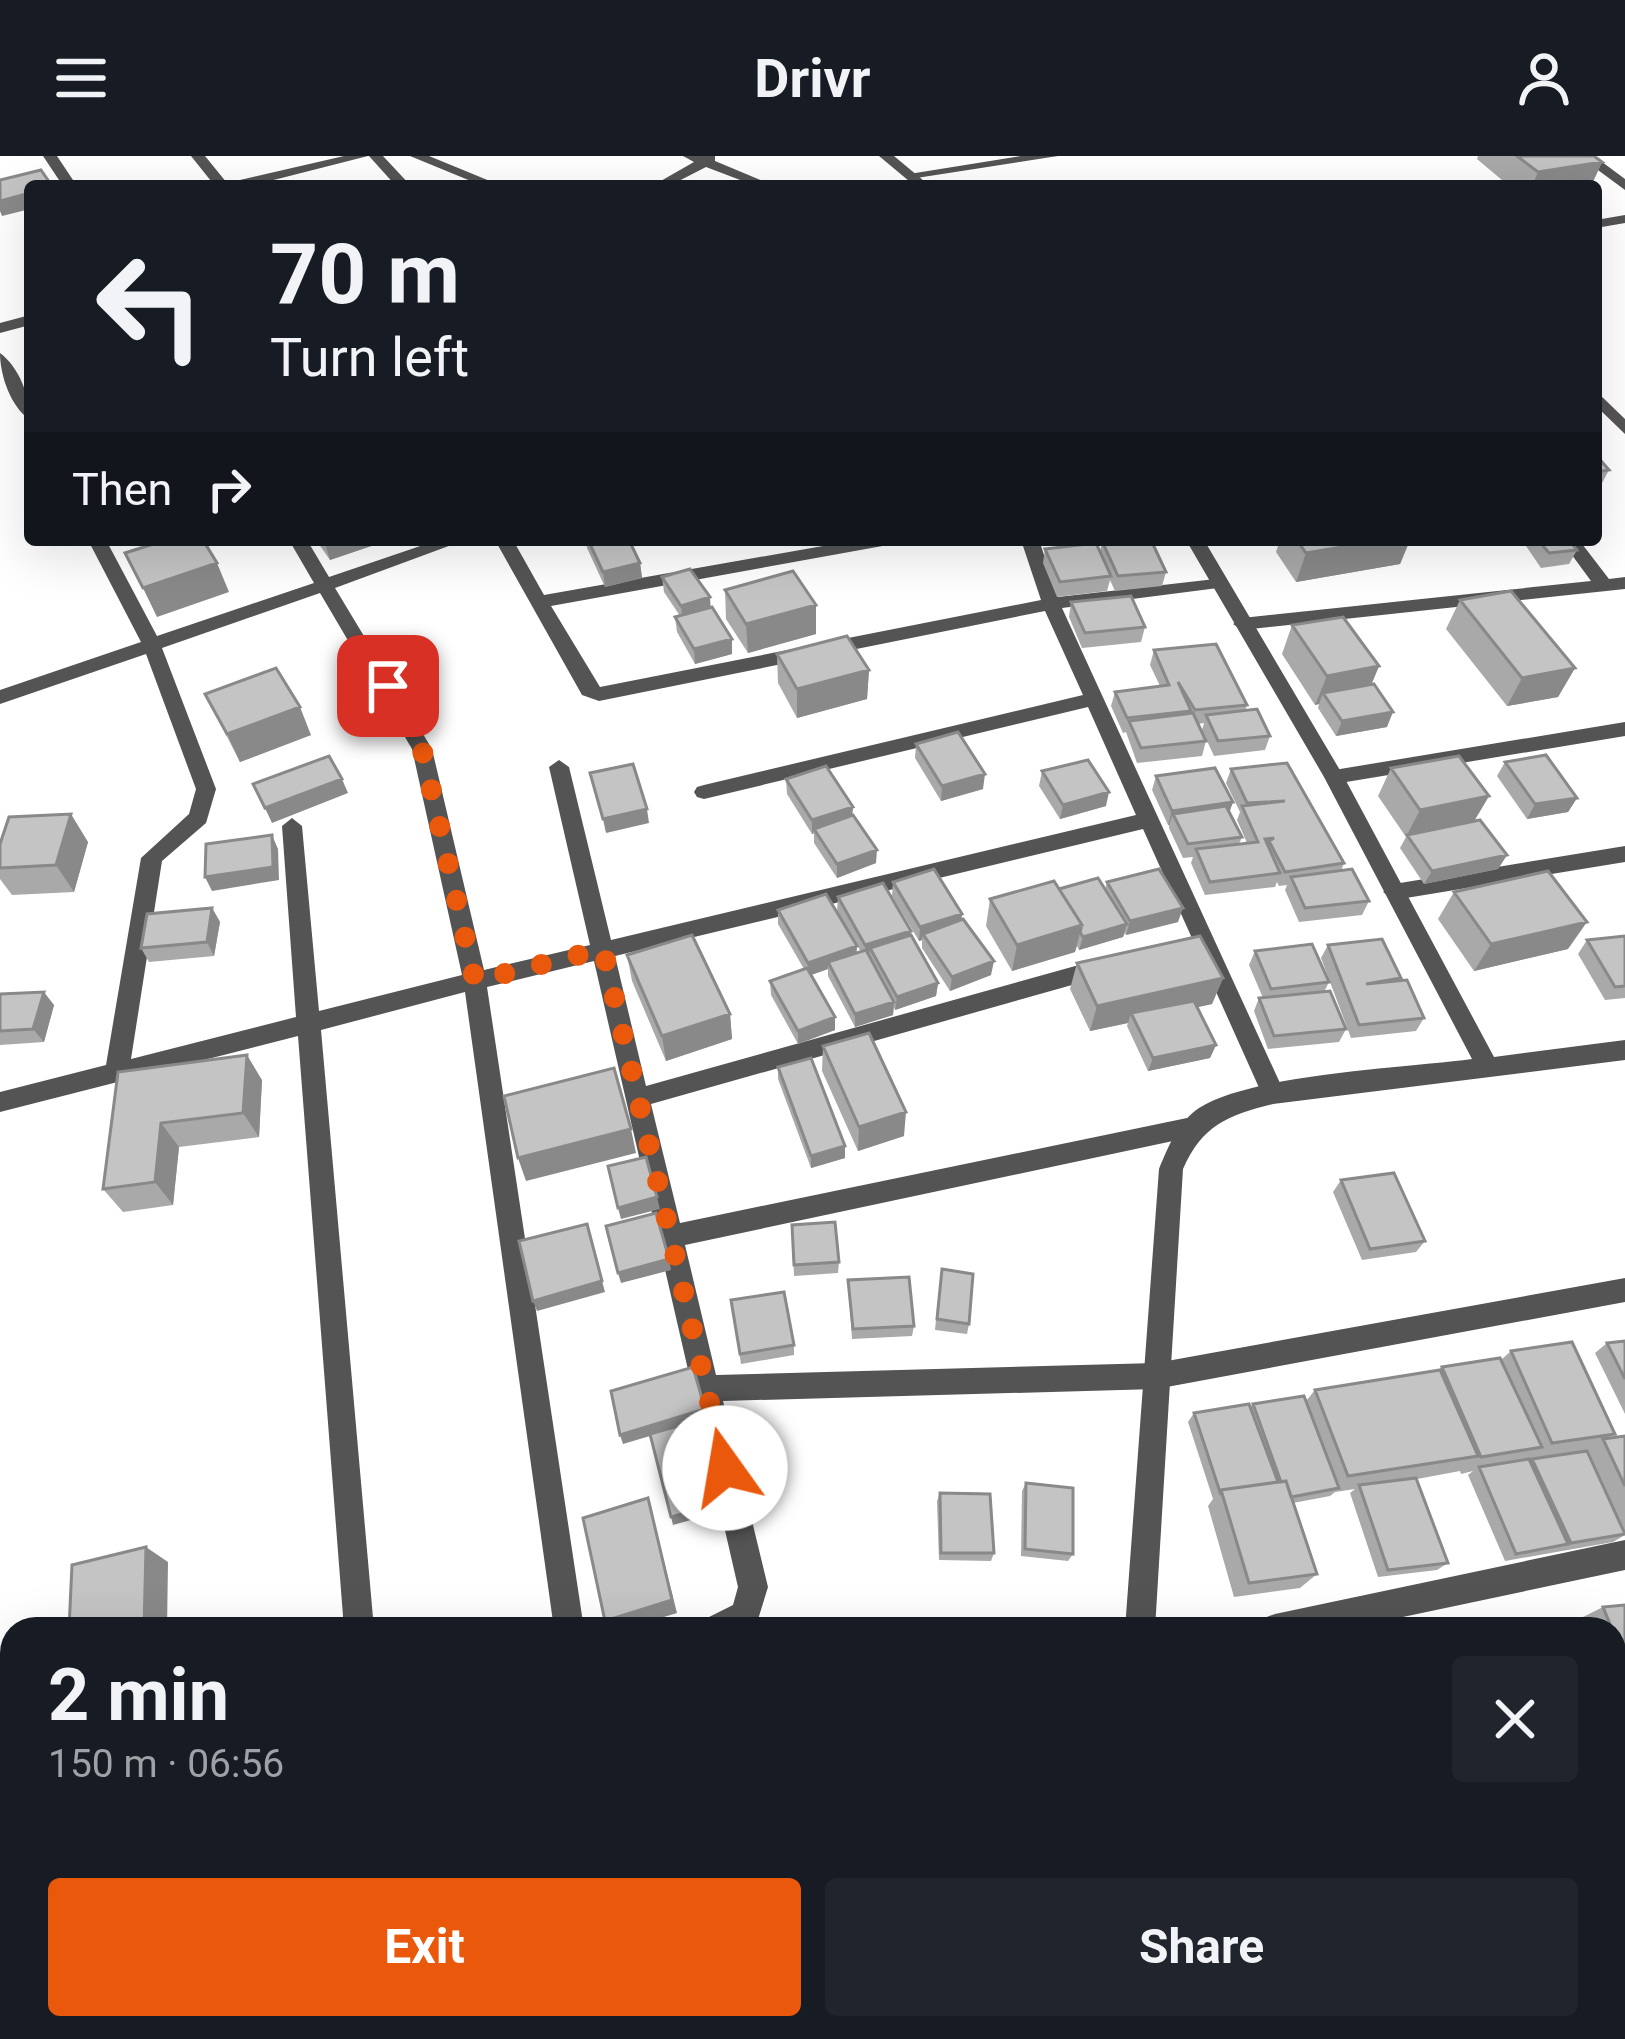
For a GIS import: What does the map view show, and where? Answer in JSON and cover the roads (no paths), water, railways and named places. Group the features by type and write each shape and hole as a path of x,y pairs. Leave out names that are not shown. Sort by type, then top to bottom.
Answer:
{"street":[{"path":"198,156 217,180"},
{"path":"258,180 362,156"},
{"path":"376,156 398,180"},
{"path":"417,156 479,180"},
{"path":"886,156 916,180"},
{"path":"910,175 1051,156"},
{"path":"1586,156 1625,186"},
{"path":"668,180 703,158 754,180"},
{"path":"0,358 24,404"},
{"path":"1602,403 1625,429"},
{"path":"100,546 152,645 206,789 199,818 152,858 117,1071"},
{"path":"302,546 422,749 475,981 567,1617"},
{"path":"0,698 439,546"},
{"path":"507,546 589,691 599,694 1051,604 1218,582"},
{"path":"540,602 853,546"},
{"path":"1032,546 1051,604 1149,820 1191,942 1273,1094"},
{"path":"1203,546 1218,582 1334,777 1488,1067"},
{"path":"1576,546 1615,584"},
{"path":"1242,624 1615,584"},
{"path":"704,792 1094,699"},
{"path":"1334,777 1625,729"},
{"path":"559,767 753,1587 743,1617"},
{"path":"0,1102 603,949 1149,820"},
{"path":"292,826 358,1617"},
{"path":"1394,892 1625,854"},
{"path":"638,1098 1135,958"},
{"path":"671,1236 1187,1128 1224,1107 1273,1094 1625,1050"},
{"path":"1141,1617 1171,1169 1187,1128"},
{"path":"706,1388 1156,1376 1625,1290"},
{"path":"1331,1617 1625,1555"}]}
